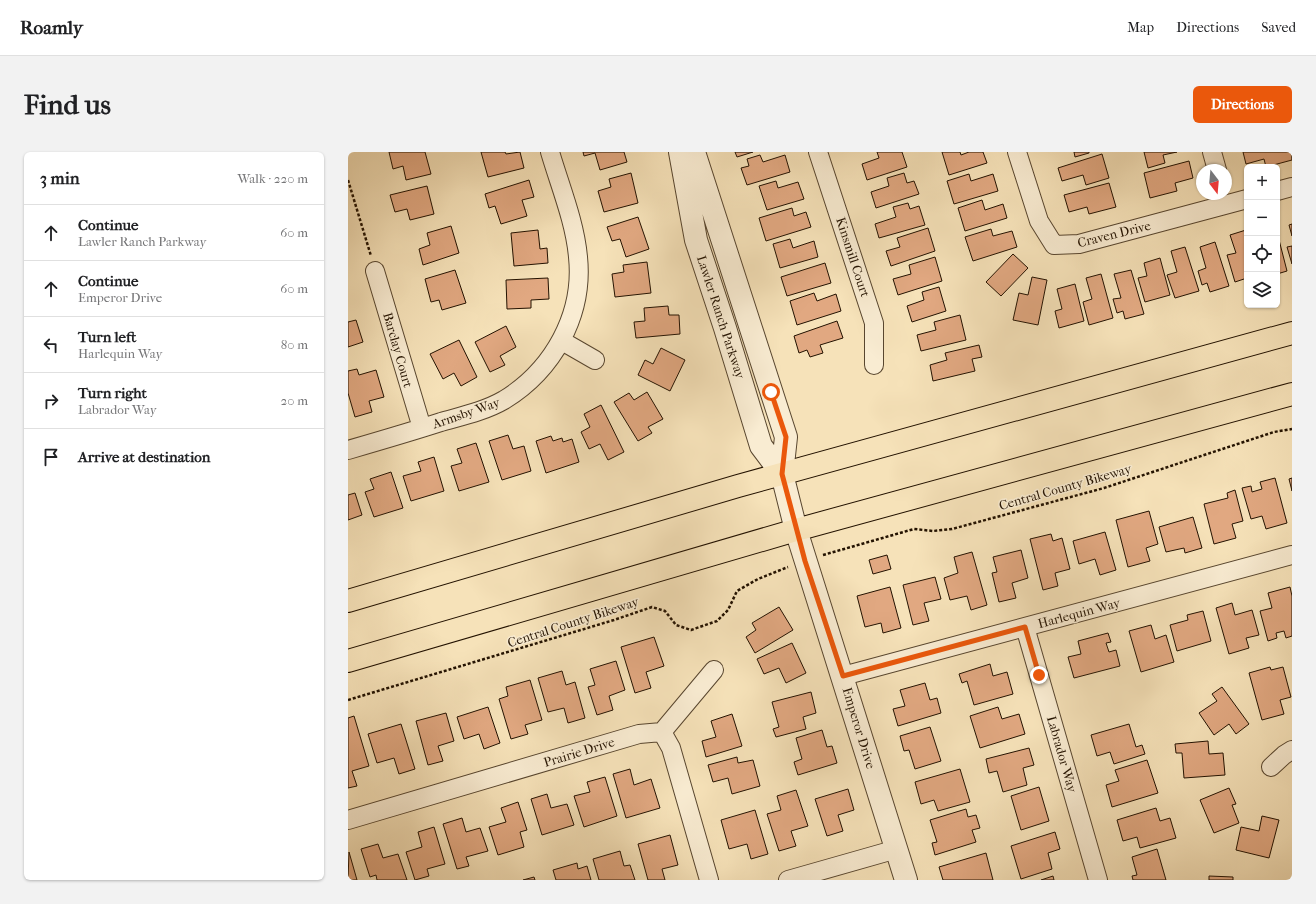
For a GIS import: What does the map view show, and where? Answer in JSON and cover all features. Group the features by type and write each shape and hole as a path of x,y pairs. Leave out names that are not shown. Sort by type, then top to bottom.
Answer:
{"highway":[{"path":"348,601 782,474 1292,333"},
{"path":"348,661 796,530 1292,394"}],"street":[{"name":"Armsby Way","path":"348,450 476,411 503,400 526,384 546,364 562,342 574,310 579,285 578,258 573,228 550,152"},
{"name":"Lawler Ranch Parkway","path":"680,152 696,240 761,446 782,474"},
{"name":"Lawler Ranch Parkway","path":"694,152 786,437 782,474 796,530"},
{"name":"Kinsmill Court","path":"818,152 874,323 874,365"},
{"name":"Craven Drive","path":"1016,152 1039,222 1054,245 1079,244 1222,200"},
{"path":"1212,152 1215,164"},
{"path":"1280,190 1292,187"},
{"name":"Craven Drive","path":"1232,199 1244,199"},
{"name":"Barclay Court","path":"375,271 422,428"},
{"path":"562,342 595,360"},
{"name":"Emperor Drive","path":"796,530 906,880"},
{"name":"Harlequin Way","path":"843,676 1292,555"},
{"name":"Labrador Way","path":"1025,627 1098,880"},
{"path":"709,880 671,748 662,732 714,670"},
{"name":"Prairie Drive","path":"348,820 639,734 662,732"},
{"path":"1271,767 1284,754 1292,750"},
{"path":"788,880 897,849"}],"path":[{"path":"348,180 375,271"},
{"name":"Central County Bikeway","path":"840,550 914,529 933,531 960,527 1104,488 1274,432 1292,429"},
{"name":"Central County Bikeway","path":"348,700 614,620 652,607 665,611 676,625 691,630 717,621 728,610 737,591 758,579 779,570"}],"building":[{"path":"389,152 425,152 431,174 406,180 403,166 393,169"},
{"path":"481,152 505,152 506,154 520,152 524,168 488,177"},
{"path":"583,152 624,152 627,162 600,170 595,153 584,156"},
{"path":"735,152 753,152 737,157"},
{"path":"877,152 902,152 907,167 867,180 862,164 879,158"},
{"path":"942,152 960,152 961,155 969,152 983,152 987,163 949,175"},
{"path":"1074,152 1089,152 1089,153 1075,157"},
{"path":"1144,152 1177,152 1163,155 1165,163 1148,168"},
{"path":"1243,152 1291,152 1292,160 1277,164 1265,164 1264,159 1246,164"},
{"path":"1102,154 1109,178 1086,185 1083,175 1062,181 1058,168"},
{"path":"760,155 763,162 785,155 790,172 747,185 741,168 749,166 747,159"},
{"path":"1189,161 1193,178 1175,183 1177,191 1150,198 1144,173"},
{"path":"631,173 638,203 604,212 598,191 611,187 609,179"},
{"path":"904,173 907,183 914,181 919,194 876,208 871,192 889,186 887,178"},
{"path":"969,174 971,181 993,174 998,191 954,204 947,181"},
{"path":"529,180 534,197 522,200 527,216 501,224 495,206 489,208 485,194"},
{"path":"776,181 778,188 798,182 804,199 767,210 759,186"},
{"path":"1109,183 1116,207 1089,214 1087,207 1069,212 1064,195"},
{"path":"427,186 434,214 410,220 407,209 395,212 390,195"},
{"path":"982,200 985,210 1003,204 1007,218 965,231 958,208"},
{"path":"908,203 910,209 919,206 925,225 879,238 875,224 896,217 893,207"},
{"path":"792,208 794,216 806,212 811,227 766,241 759,218"},
{"path":"638,217 649,249 626,257 620,239 612,241 607,227"},
{"path":"1292,224 1292,236 1289,225"},
{"path":"451,226 459,253 423,265 419,249 430,245 427,233"},
{"path":"928,228 935,251 891,266 886,251 900,247 897,238"},
{"path":"991,229 993,236 1012,231 1017,247 973,261 965,237"},
{"path":"538,230 540,249 547,248 548,263 514,266 511,233"},
{"path":"1244,231 1244,279 1235,282 1227,255 1236,253 1230,235"},
{"path":"790,239 793,248 814,241 818,257 780,268 773,244"},
{"path":"1215,242 1229,286 1210,292 1207,283 1202,285 1198,271 1206,268 1200,247"},
{"path":"1280,244 1287,271 1280,273"},
{"path":"1292,246 1292,264 1287,247"},
{"path":"1185,247 1199,291 1175,298 1167,275 1177,272 1171,251"},
{"path":"1013,254 1028,268 1001,296 986,282"},
{"path":"935,257 942,281 898,295 893,279 911,274 909,265"},
{"path":"1160,258 1170,295 1145,302 1138,278 1147,276 1144,263"},
{"path":"647,262 651,293 615,297 612,274 624,272 623,265"},
{"path":"825,263 831,283 787,296 781,277"},
{"path":"455,270 466,303 442,310 439,300 431,302 425,279"},
{"path":"1131,270 1144,314 1125,319 1123,311 1117,313 1113,299 1121,298 1114,274"},
{"path":"1101,274 1113,318 1089,325 1083,302 1092,299 1086,278"},
{"path":"1032,277 1047,280 1038,325 1013,320 1019,293 1028,295"},
{"path":"548,278 549,299 531,300 531,308 507,309 506,280"},
{"path":"1075,284 1084,321 1059,328 1055,311 1062,309 1057,289"},
{"path":"939,287 946,311 912,322 907,306 924,300 922,292"},
{"path":"814,293 817,301 836,294 841,311 797,325 790,301"},
{"path":"668,306 669,315 679,315 680,334 636,338 634,322 645,321 644,308"},
{"path":"960,315 966,340 921,351 917,335 936,330 934,322"},
{"path":"356,320 363,342 348,347 348,322"},
{"path":"837,321 843,338 820,345 823,353 810,357 807,350 799,353 794,336"},
{"path":"506,326 516,347 500,356 505,365 490,372 475,342"},
{"path":"459,340 477,377 461,386 454,373 443,379 430,354"},
{"path":"979,345 982,357 972,359 975,371 933,381 930,365 947,360 945,353"},
{"path":"661,348 685,360 670,391 638,375 645,360 653,364"},
{"path":"357,369 359,375 376,370 384,397 369,401 372,412 355,417 348,393 348,371"},
{"path":"647,392 663,419 648,427 652,433 638,441 614,402 629,393 634,400"},
{"path":"601,405 624,452 608,460 600,444 589,449 581,432 590,427 584,414"},
{"path":"508,435 513,449 524,446 531,471 502,480 489,441"},
{"path":"551,436 553,441 562,438 563,442 572,439 579,462 546,473 536,441"},
{"path":"476,443 489,482 459,491 451,466 462,463 457,449"},
{"path":"434,457 444,491 411,501 403,476 421,471 418,462"},
{"path":"391,472 403,508 374,517 365,492 374,489 370,479"},
{"path":"1275,478 1287,523 1266,529 1262,516 1251,519 1242,488 1251,486 1252,492 1262,489 1260,482"},
{"path":"1292,478 1292,491 1289,479"},
{"path":"1235,490 1243,521 1232,524 1236,538 1214,544 1204,504 1228,498 1227,493"},
{"path":"355,493 362,515 348,520 348,495"},
{"path":"1149,511 1158,544 1146,548 1150,561 1128,567 1116,520"},
{"path":"1193,517 1202,548 1185,553 1184,548 1166,552 1159,527"},
{"path":"1105,532 1116,570 1100,575 1095,559 1079,564 1073,541"},
{"path":"1051,534 1053,541 1062,538 1070,569 1055,573 1058,586 1043,590 1030,539"},
{"path":"1021,550 1028,578 1012,583 1016,598 999,602 992,573 997,572 993,557"},
{"path":"972,552 987,605 971,610 967,596 950,600 944,578 958,573 954,557"},
{"path":"887,555 891,569 873,574 869,560"},
{"path":"935,577 941,599 924,603 929,621 913,625 903,585"},
{"path":"890,587 901,628 883,633 881,623 865,627 857,596"},
{"path":"1290,587 1292,596 1292,636 1286,638 1284,631 1276,633 1277,638 1268,641 1260,611 1272,608 1268,593"},
{"path":"1232,603 1235,615 1252,610 1259,635 1246,638 1249,648 1229,654 1216,608"},
{"path":"779,607 793,630 755,653 746,637 756,630 752,623"},
{"path":"1203,611 1211,641 1177,651 1170,625 1188,620 1187,615"},
{"path":"1151,625 1155,639 1166,635 1174,662 1141,672 1129,631"},
{"path":"1108,633 1111,642 1106,643 1109,652 1116,650 1120,666 1074,678 1068,657 1081,654 1078,641"},
{"path":"654,637 664,666 646,672 651,688 635,693 621,647"},
{"path":"792,643 806,673 786,683 779,668 764,674 757,659"},
{"path":"616,661 625,690 609,696 613,710 597,715 588,687 595,685 590,669"},
{"path":"990,664 993,676 1007,672 1013,694 974,705 967,681 962,683 959,674"},
{"path":"1270,667 1271,670 1283,667 1291,697 1280,700 1284,714 1262,720 1249,673"},
{"path":"562,671 566,685 575,682 585,718 568,723 564,708 548,712 538,678"},
{"path":"530,680 542,720 525,725 528,734 511,739 499,699 508,696 506,687"},
{"path":"925,683 930,700 937,698 941,713 898,726 893,709 905,706 900,690"},
{"path":"1222,687 1249,724 1236,734 1229,724 1214,735 1199,713 1217,701 1212,694"},
{"path":"811,692 816,713 803,717 806,729 776,737 773,729 779,727 772,702"},
{"path":"488,707 500,743 484,749 479,734 464,739 457,717"},
{"path":"998,707 1002,719 1019,714 1025,734 980,748 970,716"},
{"path":"446,713 454,741 438,746 443,761 428,765 416,721"},
{"path":"732,714 742,746 706,757 702,741 716,737 711,721"},
{"path":"354,716 369,766 352,771 357,786 348,788 348,718"},
{"path":"401,724 415,769 399,774 394,758 377,763 368,734"},
{"path":"1129,724 1136,747 1142,745 1145,754 1114,764 1110,752 1097,756 1091,735"},
{"path":"930,727 941,761 915,769 909,750 904,751 900,736"},
{"path":"822,730 827,747 832,746 837,763 798,775 794,762 802,759 796,738"},
{"path":"1208,741 1209,754 1223,753 1225,775 1184,778 1182,753 1176,753 1175,744"},
{"path":"1029,748 1034,765 1023,768 1027,785 1003,792 997,771 989,773 986,759"},
{"path":"737,757 738,763 753,760 760,786 732,794 728,778 713,782 708,765"},
{"path":"1147,760 1158,793 1112,807 1106,785 1119,781 1115,770"},
{"path":"630,769 634,785 651,779 660,808 626,818 613,774"},
{"path":"960,769 970,802 938,811 934,800 921,804 915,782"},
{"path":"605,777 617,816 584,827 574,796 590,792 587,782"},
{"path":"1039,787 1049,821 1021,830 1011,796"},
{"path":"1229,788 1236,804 1232,805 1239,823 1214,833 1200,800"},
{"path":"848,789 854,810 838,815 843,831 827,836 815,799"},
{"path":"796,790 808,826 791,831 796,846 779,851 767,814 781,810 777,796"},
{"path":"547,794 551,808 567,804 574,825 542,835 531,799"},
{"path":"518,802 527,830 520,832 524,847 498,855 489,827 506,822 501,808"},
{"path":"1156,808 1160,821 1170,818 1176,838 1140,848 1137,837 1123,841 1117,820"},
{"path":"966,809 968,817 976,815 980,828 972,830 976,842 935,855 932,843 937,842 930,820"},
{"path":"755,810 768,854 751,859 747,844 729,849 721,820"},
{"path":"1262,816 1279,820 1269,858 1236,850 1241,827 1259,831"},
{"path":"462,818 466,832 480,828 488,851 466,857 469,866 457,869 443,824"},
{"path":"434,827 445,864 427,869 429,876 415,880 406,852 422,847 418,832"},
{"path":"1055,832 1060,849 1048,853 1052,869 1021,879 1011,846"},
{"path":"670,835 678,865 662,869 665,880 648,880 638,844"},
{"path":"378,844 383,858 398,854 407,880 377,880 376,875 370,877 361,849"},
{"path":"1157,849 1166,880 1133,880 1132,876 1137,875 1132,857"},
{"path":"620,851 624,866 630,865 635,880 599,880 593,859"},
{"path":"349,852 357,880 348,880"},
{"path":"986,853 993,880 943,880 939,867"},
{"path":"577,863 578,869 587,866 591,880 556,880 553,870"},
{"path":"1053,876 1054,880 1041,880"},
{"path":"1209,876 1233,877 1233,880 1209,880"},
{"path":"534,877 535,880 523,880"}],"route":[{"path":"771,392 786,437 782,474 796,530 843,676 1025,627 1039,675"}]}
